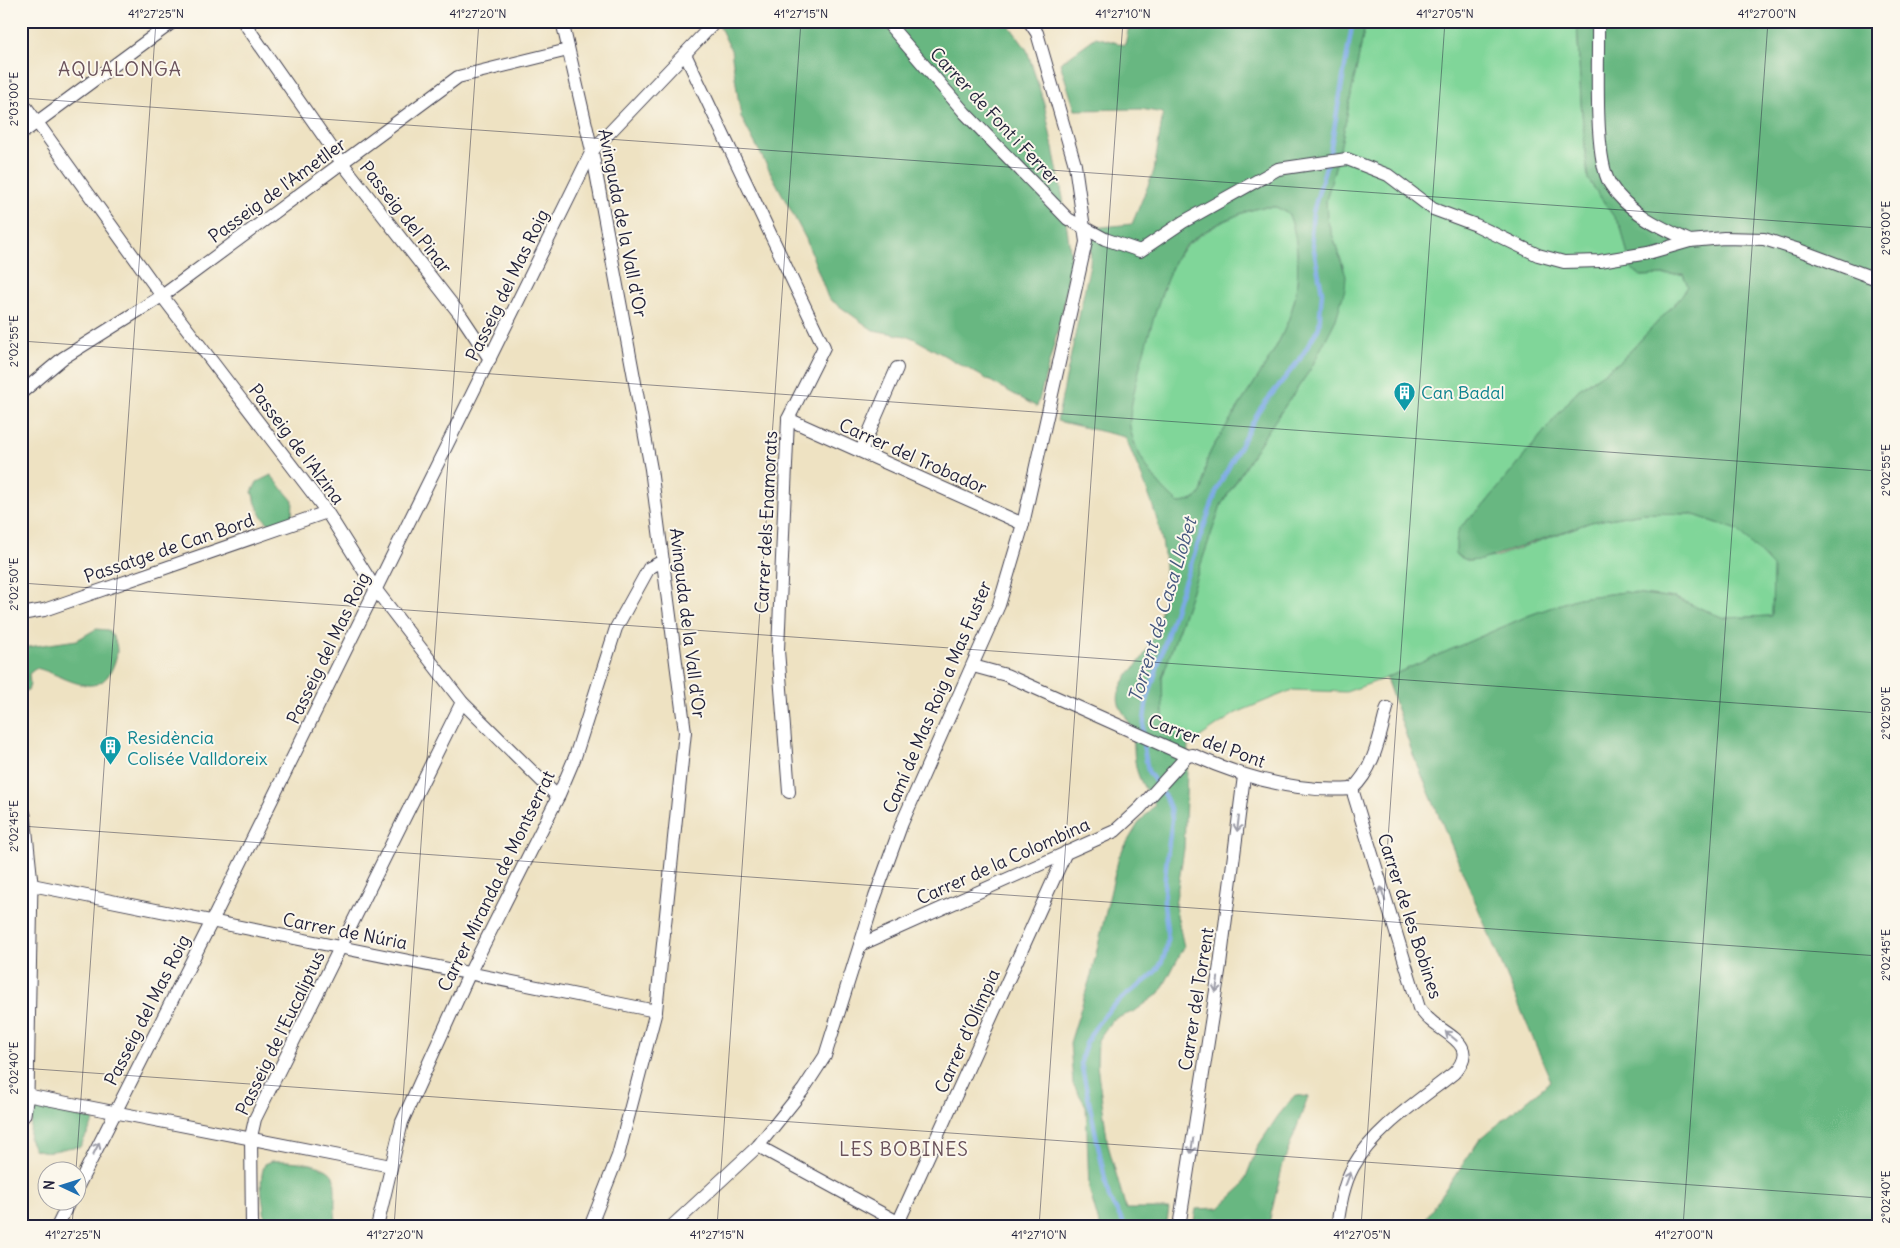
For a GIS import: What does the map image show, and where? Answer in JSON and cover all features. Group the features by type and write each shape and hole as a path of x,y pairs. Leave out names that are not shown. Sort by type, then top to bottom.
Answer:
{"street":[{"path":"21,134 174,21"},
{"name":"Passeig del Pinar","path":"243,21 343,164 462,317 490,359"},
{"name":"Avinguda de la Vall d'Or","path":"562,21 592,151 651,469 685,732 656,1011 618,1156 590,1227"},
{"path":"592,151 716,21"},
{"name":"Carrer de Font i Ferrer","path":"886,21 972,120 1068,220 1084,229 1140,251 1183,222 1278,169 1347,159 1388,175 1433,209 1476,225 1538,255 1564,262 1600,262 1638,255 1690,241"},
{"name":"Camí de Mas Roig a Mas Fuster","path":"671,1227 758,1146 803,1090 825,1056 860,945 902,823 999,605 1024,524 1086,242 1075,165 1037,33 1029,21"},
{"path":"1598,21 1600,136 1603,166 1610,183 1620,198 1636,211 1690,241 1724,238 1764,239 1808,253 1879,280"},
{"name":"Passeig de l'Ametller","path":"21,393 63,358 162,296 343,164 458,77 568,50"},
{"name":"Carrer dels Enamorats","path":"685,54 824,347 788,419 778,650 790,792"},
{"name":"Passeig de l'Alzina","path":"21,100 162,296 327,512 376,590 462,702 558,797"},
{"name":"Passeig del Mas Roig","path":"88,1166 211,923 592,151"},
{"path":"861,451 897,368"},
{"name":"Carrer del Trobador","path":"788,419 1024,524"},
{"name":"Passatge de Can Bord","path":"21,614 44,610 327,512"},
{"name":"Carrer Miranda de Montserrat","path":"376,1227 402,1122 470,972 558,797 575,757 616,628 650,568 663,561"},
{"name":"Carrer del Pont","path":"973,666 1006,676 1187,756 1193,755 1244,776 1292,785 1338,790 1352,789"},
{"name":"Passeig de l'Eucaliptus","path":"252,1227 251,1137 255,1119 462,702"},
{"path":"1352,789 1366,773 1387,708"},
{"name":"Carrer de la Colombina","path":"860,945 1114,830 1152,796 1187,756"},
{"name":"Carrer del Torrent","path":"1179,1227 1220,965 1244,776"},
{"name":"Carrer de les Bobines","path":"1337,1227 1346,1184 1352,1168 1366,1149 1383,1132 1454,1073 1462,1064 1464,1055 1454,1037 1430,1021 1419,1008 1352,789"},
{"path":"21,814 24,883 23,1094 21,1114"},
{"name":"Carrer d'Olímpia","path":"902,1225 1066,852"},
{"name":"Carrer de Núria","path":"24,883 211,923 470,972 656,1011"},
{"path":"23,1094 114,1113 251,1137 391,1166"},
{"path":"758,1146 902,1225"},
{"path":"57,1227 65,1210"}],"green space":[{"path":"717,21 1006,21 1027,50 1044,103 1063,198 1071,258 1062,315 1037,407 911,337 873,330 828,298 806,239 741,117 731,50"},
{"path":"1130,21 1366,21 1340,149 1326,200 1327,219 1346,276 1345,289 1336,319 1310,370 1267,432 1221,505 1162,678 1163,720 1170,731 1188,745 1184,849 1175,906 1184,947 1160,993 1135,1011 1112,1020 1098,1040 1097,1065 1108,1145 1126,1209 1169,1209 1166,1227 1100,1227 1089,1189 1086,1106 1073,1084 1070,1043 1091,975 1119,856 1138,824 1155,804 1137,772 1132,730 1121,709 1118,698 1124,681 1142,659 1148,648 1155,633 1162,609 1165,573 1164,553 1155,513 1125,437 1057,421 1090,264 1092,228 1132,224 1154,171 1163,113 1141,109 1075,110 1060,63 1096,37 1125,45","holes":["1263,207 1276,207 1288,213 1292,222 1298,269 1294,302 1273,353 1210,452 1201,492 1197,498 1179,503 1163,488 1148,469 1137,448 1130,427 1130,414 1140,366 1165,284 1180,252 1196,237 1242,213"]},
{"path":"1366,21 1577,21 1581,102 1588,179 1621,227 1631,268 1642,276 1683,274 1688,286 1682,296 1621,361 1578,390 1485,504 1459,528 1468,561 1496,557 1591,522 1643,513 1691,514 1738,530 1774,567 1772,616 1724,618 1675,598 1625,592 1578,598 1530,615 1386,678 1346,692 1292,690 1236,713 1188,745 1170,731 1163,720 1162,678 1221,505 1267,432 1310,370 1336,319 1344,269 1327,219 1326,200 1340,149"},
{"path":"1577,21 1879,21 1879,1227 1420,1227 1480,1139 1551,1081 1412,752 1386,678 1530,615 1578,598 1625,592 1675,598 1724,618 1772,616 1773,567 1738,530 1691,514 1643,513 1591,522 1482,560 1468,561 1456,555 1456,541 1459,528 1485,504 1578,390 1621,361 1682,296 1688,286 1683,274 1641,276 1631,268 1621,227 1588,179 1581,102"},
{"path":"1263,207 1276,207 1288,213 1292,222 1298,269 1294,302 1273,353 1210,452 1201,492 1197,498 1179,503 1148,470 1137,449 1130,428 1133,393 1147,338 1165,284 1181,252 1197,237 1208,230 1242,213"},
{"path":"271,475 293,501 292,519 275,525 269,523 262,516 252,492 257,482"},
{"path":"96,629 108,630 113,636 117,647 116,658 110,673 102,682 92,685 82,684 36,668 29,674 30,684 28,691 23,690 22,648 77,640"},
{"path":"1295,1095 1308,1097 1283,1164 1268,1227 1193,1227 1196,1209 1219,1208 1242,1187 1258,1146"},
{"path":"33,1107 92,1119 94,1121 80,1147 47,1152 41,1151 34,1149 29,1139"},
{"path":"272,1161 307,1163 331,1173 334,1179 335,1215 338,1227 265,1227 261,1180 265,1164"}],"waterway":[{"name":"Torrent de Casa Llobet","path":"1126,1227 1109,1198 1081,1063 1087,1043 1098,1024 1121,999 1157,970 1166,951 1164,889 1172,819 1166,798 1148,771 1142,738 1146,704 1178,600 1218,487 1260,409 1300,359 1319,327 1322,292 1311,234 1313,212 1330,152 1353,21"}],"place":[{"name":"Can Badal","path":"1405,411"},
{"name":"Residència Colisée Valldoreix","path":"111,766"}],"district":[{"name":"AQUALONGA","path":"120,69"},
{"name":"LES BOBINES","path":"904,1149"}]}
